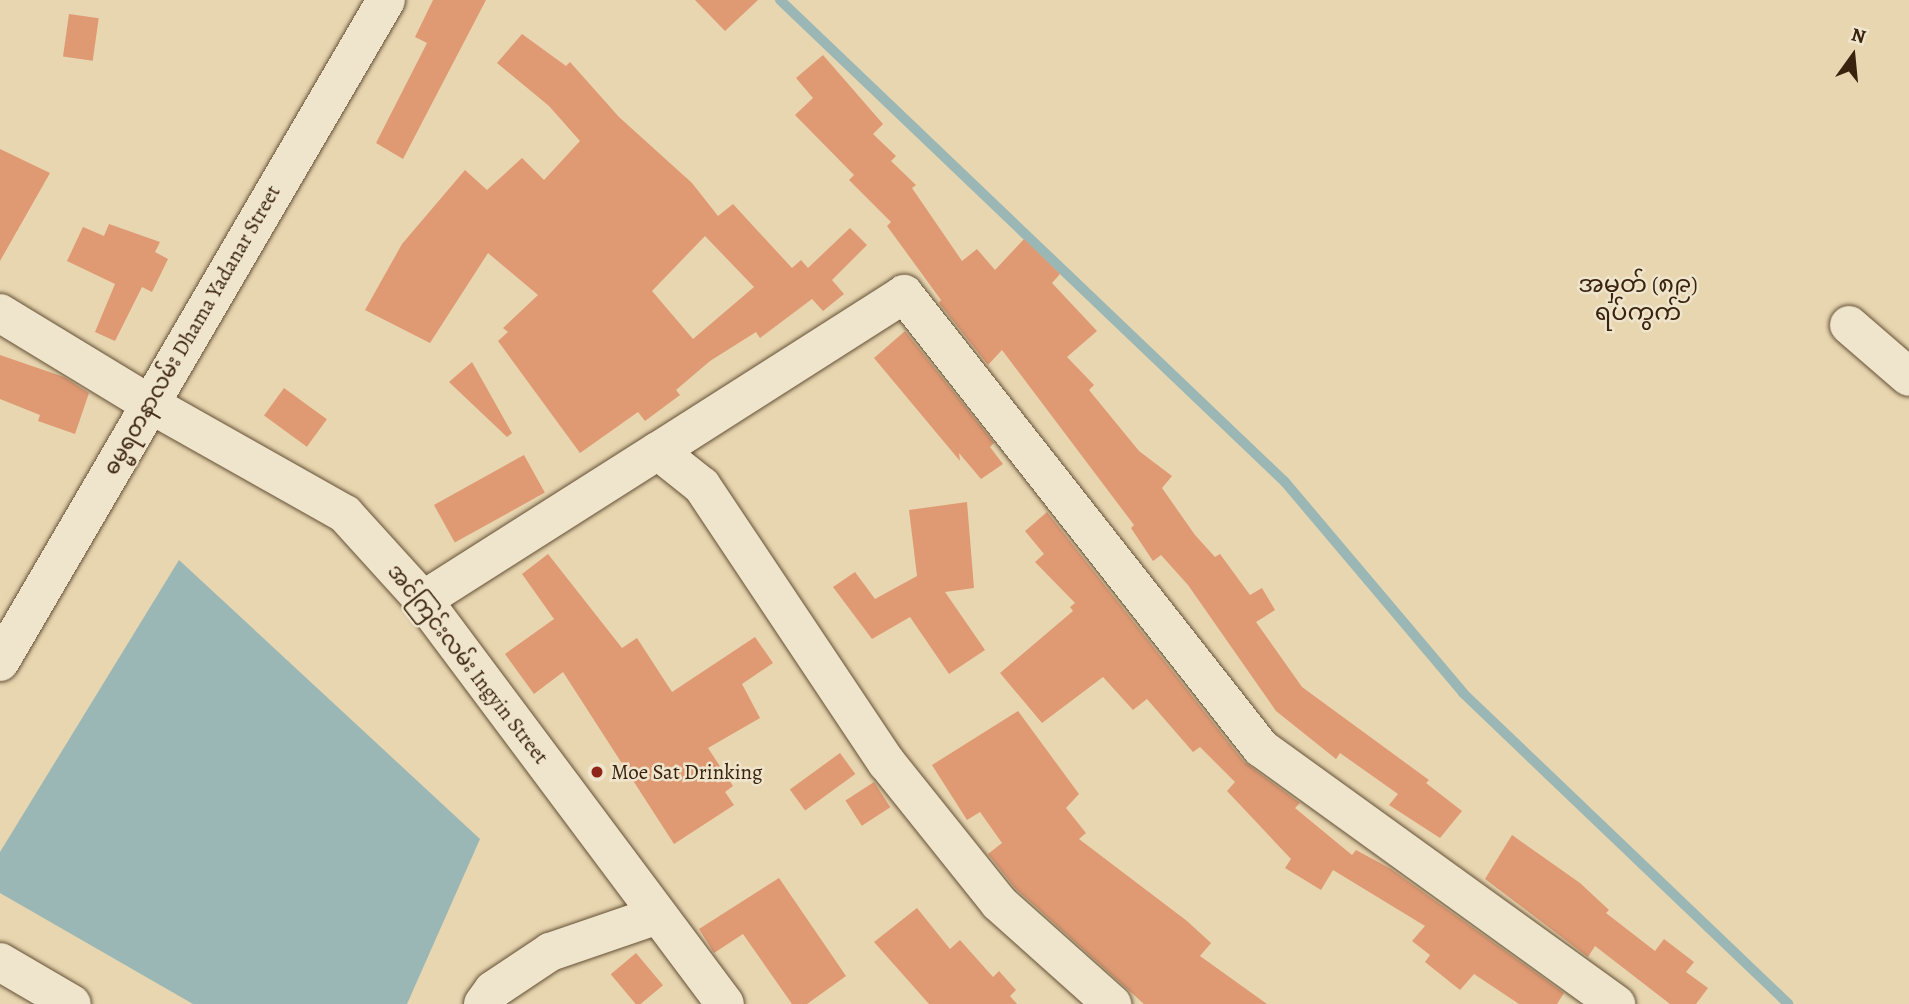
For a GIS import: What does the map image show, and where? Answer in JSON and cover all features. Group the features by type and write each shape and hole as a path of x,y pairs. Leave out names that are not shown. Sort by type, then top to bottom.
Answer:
{"street":[{"name":"ဓမ္မရတနာလမ်း Dhama Yadanar Street","path":"2,654 386,0"},
{"path":"423,600 904,294 1261,748 1616,1004"},
{"name":"အင်ကြင်းလမ်း Ingyin Street","path":"0,313 148,403 345,514 423,600 724,1004"},
{"path":"1849,325 1909,377"},
{"path":"658,451 702,486 887,763 999,903 1112,1004"},
{"path":"483,1004 493,989 550,952 658,915"},
{"path":"0,962 72,1004"}],"water":[{"path":"179,560 480,839 407,1004 193,1004 0,893 0,852"}],"building":[{"path":"433,0 486,0 403,159 376,143 427,43 415,37"},
{"path":"695,0 758,0 725,31"},
{"path":"69,14 99,18 93,61 63,57"},
{"path":"522,34 566,66 570,62 619,117 692,183 718,216 733,204 792,268 801,260 808,268 850,228 867,245 832,280 844,294 823,311 812,299 760,338 756,332 710,361 676,390 680,395 645,421 638,412 580,453 498,341 508,332 503,328 538,295 488,253 430,343 365,310 402,244 465,170 487,190 522,158 544,180 580,141 549,106 497,63","holes":["705,236 754,287 693,339 652,291"]},
{"path":"823,55 883,124 873,134 896,156 891,161 916,185 912,188 962,261 977,249 995,270 1024,239 1060,274 1052,283 1097,331 1067,357 1094,385 1089,390 1139,451 1172,476 1162,488 1195,535 1215,557 1220,554 1250,595 1262,588 1275,610 1256,622 1302,687 1429,780 1426,783 1462,811 1440,838 1389,805 1398,794 1340,753 1336,759 1276,711 1188,585 1161,555 1153,561 1131,528 1134,525 1002,350 988,365 939,303 941,300 887,226 891,222 849,180 854,175 795,115 813,98 796,78"},
{"path":"0,149 50,173 0,261"},
{"path":"109,224 160,242 155,252 168,259 152,292 142,287 115,341 95,332 115,284 67,261 83,227 104,236"},
{"path":"905,331 994,443 990,447 1003,464 981,479 959,453 960,461 874,358"},
{"path":"0,355 64,377 89,393 75,434 38,421 40,415 0,399"},
{"path":"472,362 512,433 507,437 449,382"},
{"path":"284,388 327,419 307,447 264,416"},
{"path":"524,455 545,493 455,543 434,505"},
{"path":"967,502 974,588 945,592 985,650 949,674 910,617 872,639 833,587 855,572 875,599 917,576 909,510"},
{"path":"1047,512 1244,762 1300,803 1295,808 1352,855 1356,850 1391,869 1564,993 1557,1004 1519,1004 1474,974 1460,990 1425,962 1430,955 1412,941 1425,926 1333,870 1321,890 1285,868 1291,859 1227,791 1235,782 1200,747 1193,752 1147,699 1133,710 1103,677 1042,723 1000,673 1073,611 1070,607 1075,603 1035,562 1044,554 1025,531"},
{"path":"548,554 622,648 637,638 672,692 755,637 773,663 742,684 760,718 708,748 733,786 725,792 734,805 674,844 563,672 534,694 505,654 554,619 522,574"},
{"path":"1018,711 1079,794 1066,808 1086,833 1079,839 1187,921 1211,943 1200,956 1267,1004 1144,1004 1015,888 988,854 1002,843 980,812 967,820 932,765"},
{"path":"840,753 855,774 805,810 790,789"},
{"path":"874,782 890,807 862,826 845,801"},
{"path":"1512,835 1580,883 1609,910 1606,913 1655,951 1664,939 1694,962 1686,972 1708,988 1696,1004 1670,1004 1595,946 1588,957 1485,879"},
{"path":"779,878 846,976 807,1004 792,1004 743,934 714,953 699,929"},
{"path":"917,908 950,949 960,940 993,977 999,971 1016,990 1010,996 1017,1004 929,1004 874,942"},
{"path":"636,953 663,985 641,1004 636,1004 611,974"}],"waterway":[{"path":"780,0 1285,482 1463,693 1788,1004"}],"place":[{"name":"Moe Sat Drinking","path":"597,772"}],"district":[{"name":"အမှတ် (၈၉) ရပ်ကွက်","path":"1638,299"}]}
